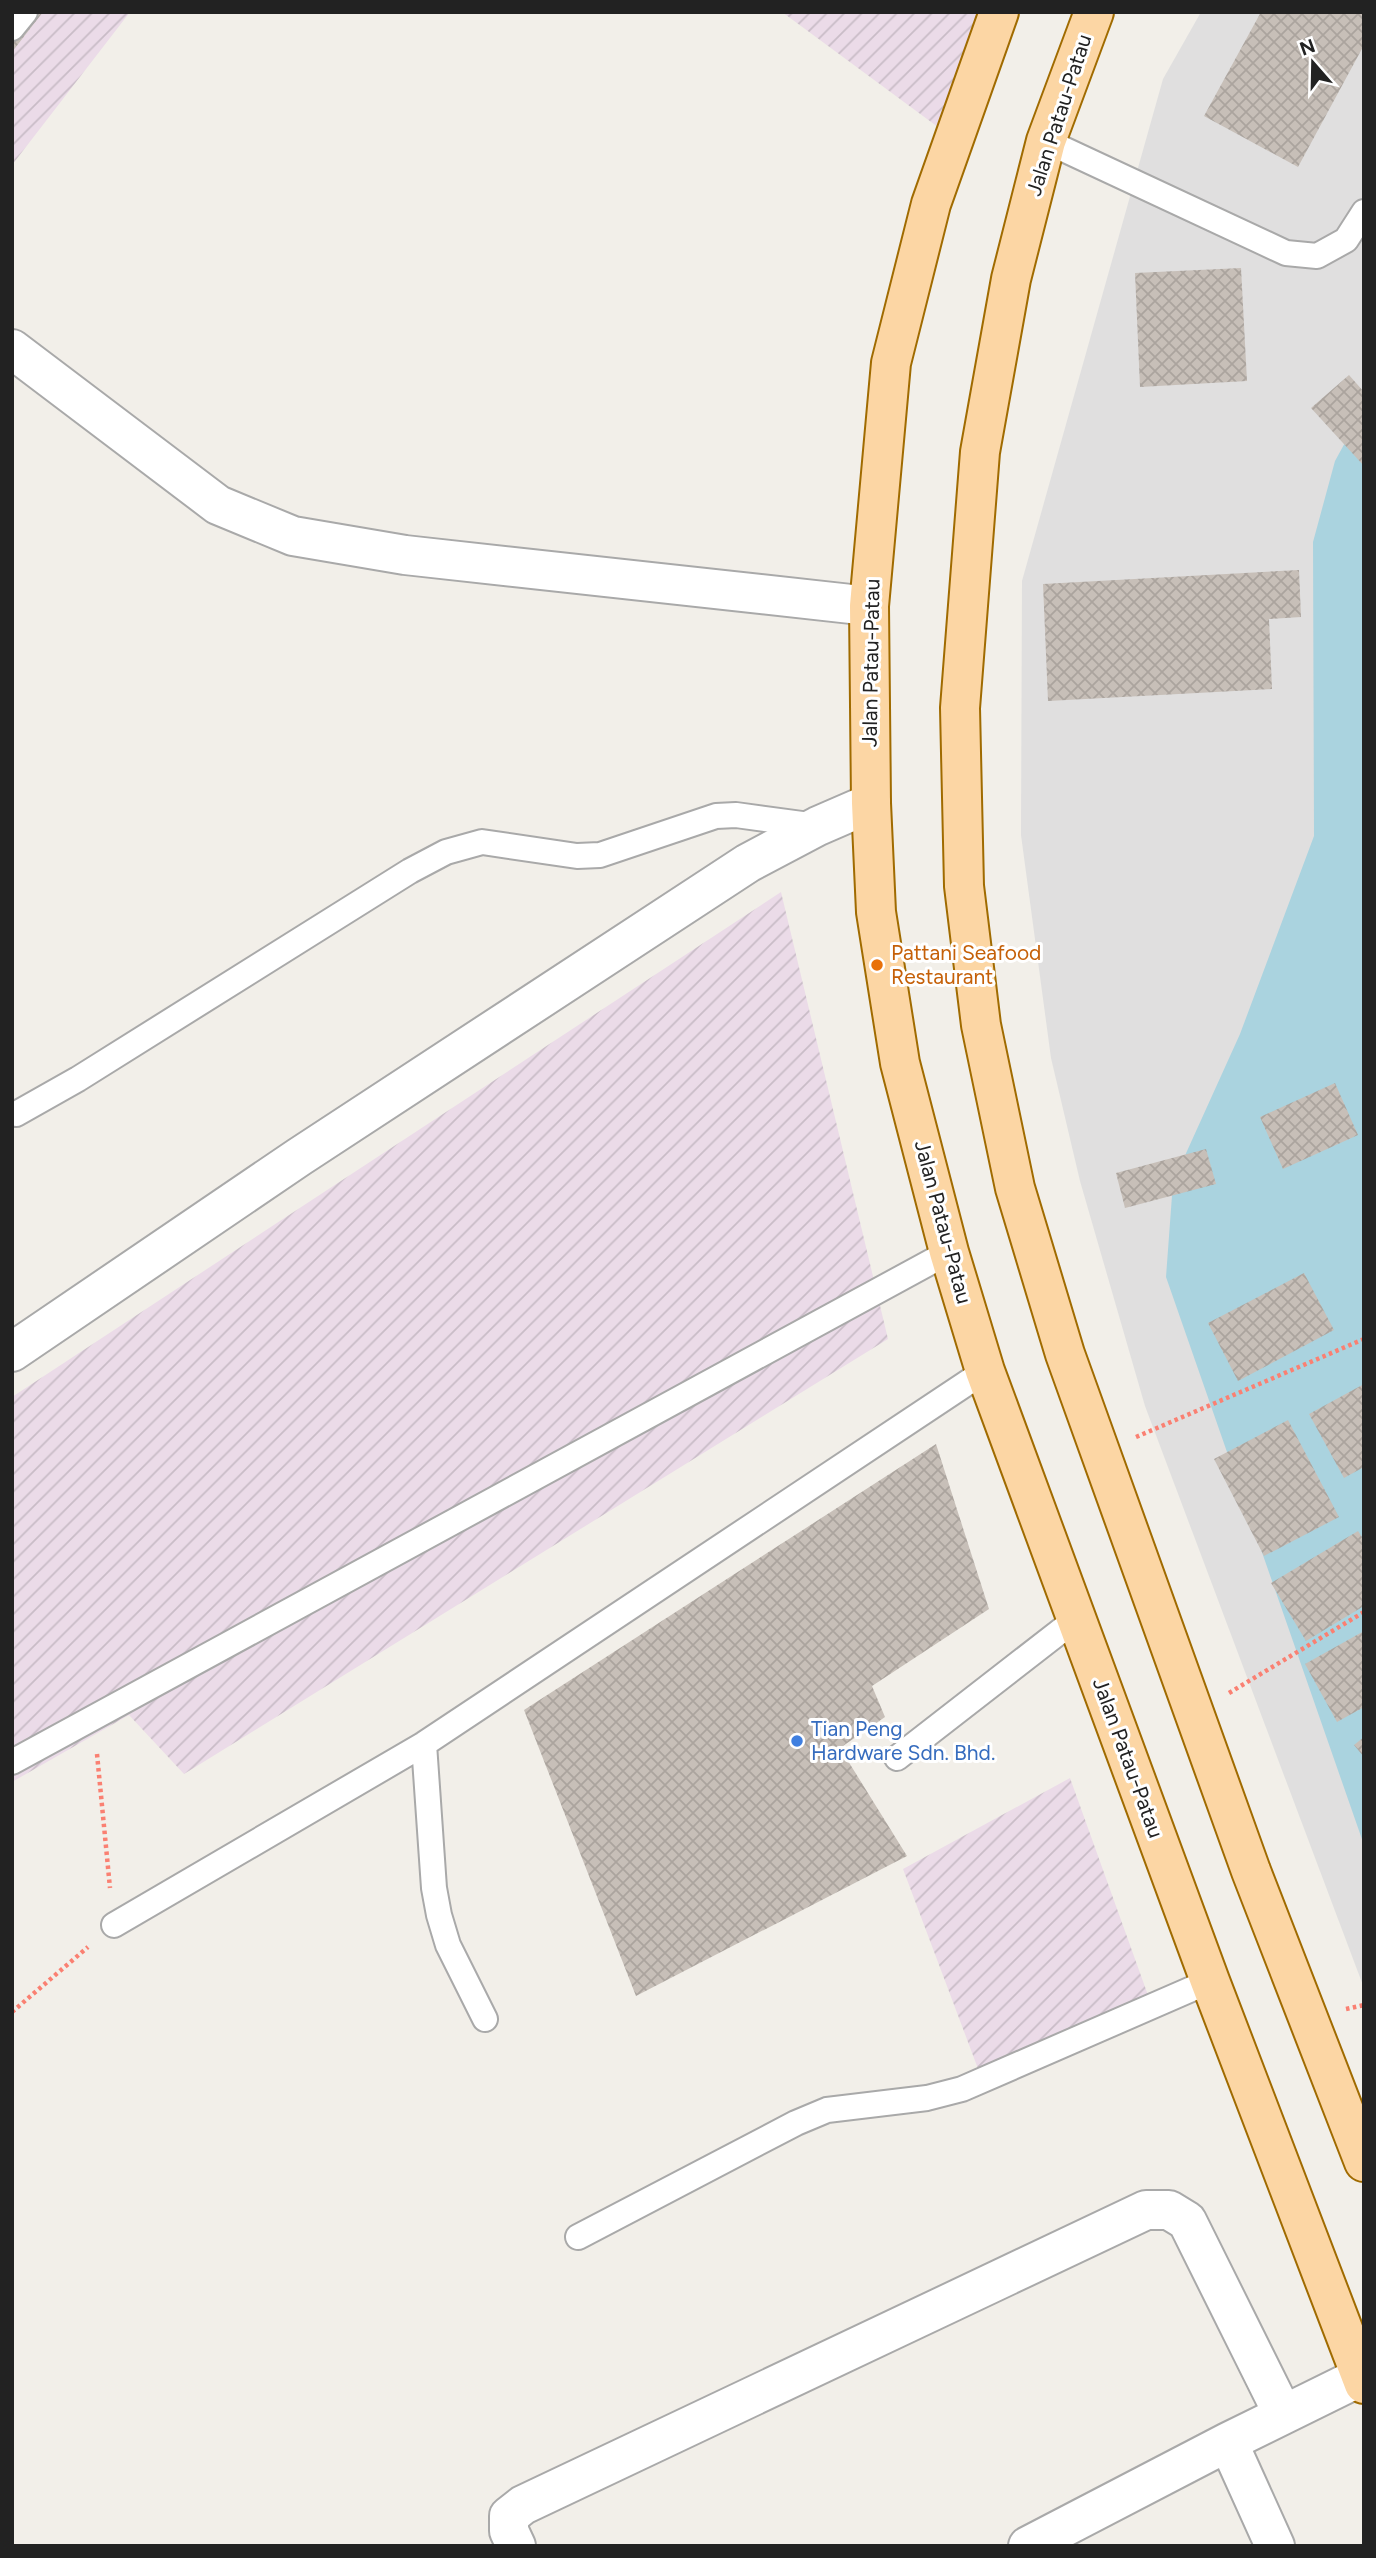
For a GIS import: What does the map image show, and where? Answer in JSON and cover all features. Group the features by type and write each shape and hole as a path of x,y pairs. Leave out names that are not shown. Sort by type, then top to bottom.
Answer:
{"main road":[{"name":"Jalan Patau-Patau","path":"999,12 931,204 891,363 869,606 871,803 876,912 900,1063 949,1252 985,1371 1210,1981 1363,2378"},
{"name":"Jalan Patau-Patau","path":"1094,12 1046,141 1011,279 980,452 960,708 964,886 981,1025 1015,1188 1065,1354 1251,1871 1364,2162"}],"street":[{"path":"12,349 218,505 293,536 404,555 869,606"},
{"path":"12,1352 299,1157 713,885 818,826 871,803"},
{"path":"516,2546 509,2531 509,2516 523,2505 1146,2210 1169,2210 1187,2221 1283,2414"},
{"path":"1028,2546 1283,2414 1363,2378"},
{"path":"1228,2442 1275,2546"}],"lane":[{"path":"12,28 25,12"},
{"path":"1046,141 1286,253 1317,256 1346,240 1364,212"},
{"path":"16,1114 78,1079 410,871 446,852 482,842 578,856 600,855 716,816 736,815 818,826"},
{"path":"12,1762 949,1252"},
{"path":"114,1925 424,1744 985,1371"},
{"path":"897,1758 1076,1619"},
{"path":"424,1744 434,1888 439,1915 448,1945 485,2019"},
{"path":"578,2237 796,2123 827,2110 927,2098 962,2089 1210,1981"}],"path":[{"path":"1100,1453 1364,1339"},
{"path":"1195,1713 1364,1612"},
{"path":"12,2012 114,1925 93,1718"}],"shaded area":[{"path":"12,12 130,12 12,165"},
{"path":"782,12 1003,12 946,133"},
{"path":"1201,12 1364,12 1364,1988 1145,1406 1080,1181 1051,1058 1021,835 1022,581 1163,79"},
{"path":"781,892 888,1339 184,1774 129,1715 12,1782 12,1397"},
{"path":"1070,1778 1149,1998 980,2074 903,1869"}],"water":[{"path":"1364,408 1364,1845 1166,1277 1173,1182 1240,1034 1314,836 1313,542 1335,461"}],"building":[{"path":"12,12 43,12 12,52"},
{"path":"1261,12 1364,12 1364,45 1298,167 1204,116"},
{"path":"1241,268 1247,381 1140,387 1135,273"},
{"path":"1349,375 1364,392 1364,466 1311,408"},
{"path":"1299,570 1301,617 1269,619 1272,689 1048,701 1043,584"},
{"path":"1335,1083 1358,1135 1283,1169 1260,1117"},
{"path":"1206,1149 1216,1184 1125,1208 1116,1173"},
{"path":"1304,1273 1334,1330 1238,1381 1208,1323"},
{"path":"1364,1384 1364,1467 1344,1478 1309,1414"},
{"path":"1288,1420 1339,1517 1264,1556 1214,1459"},
{"path":"936,1444 989,1609 872,1686 885,1717 840,1748 907,1856 636,1996 524,1710"},
{"path":"1358,1531 1364,1540 1364,1606 1306,1641 1271,1583"},
{"path":"1364,1631 1364,1707 1337,1722 1305,1664"},
{"path":"1364,1737 1364,1757 1354,1745"}],"place":[{"name":"Pattani Seafood Restaurant","path":"877,965"},
{"name":"Tian Peng Hardware Sdn. Bhd.","path":"797,1741"}]}
